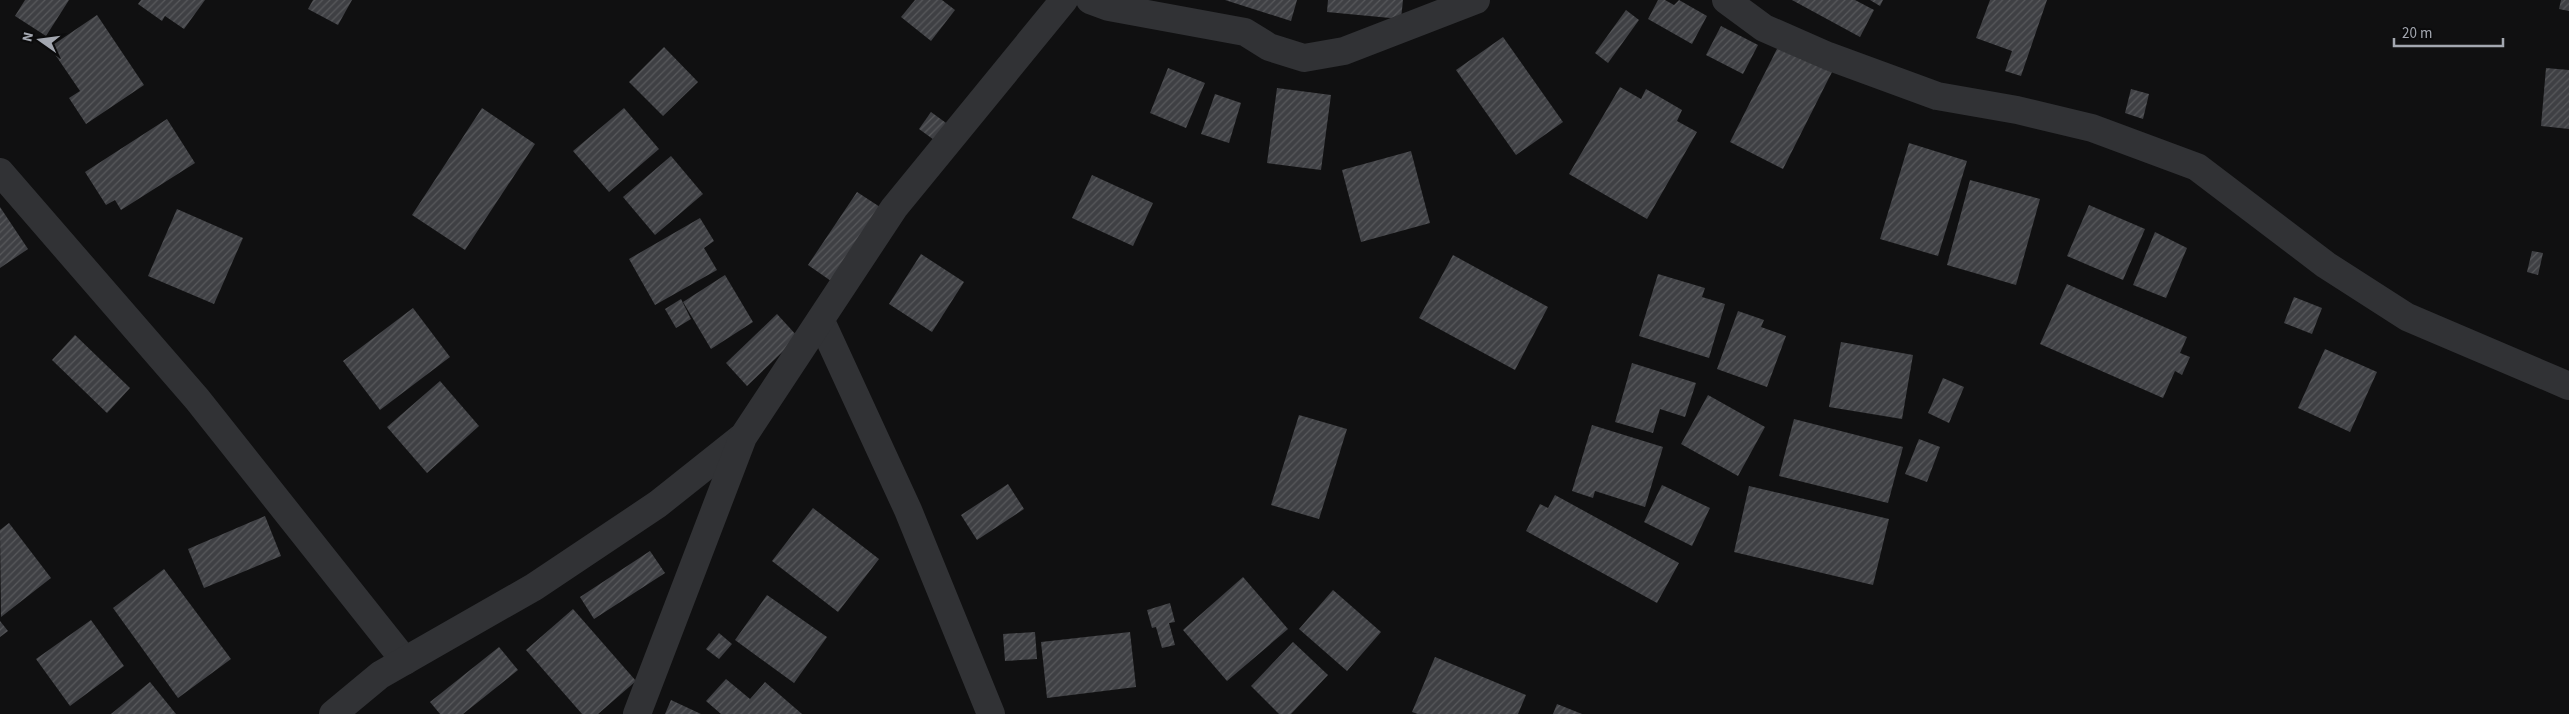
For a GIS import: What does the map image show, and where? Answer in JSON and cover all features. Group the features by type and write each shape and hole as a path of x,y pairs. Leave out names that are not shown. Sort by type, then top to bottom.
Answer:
{"street":[{"path":"637,714 742,438 821,322 894,208 1064,0"},
{"path":"1090,0 1108,7 1245,32 1269,48 1304,58 1344,51 1476,0"},
{"path":"1726,0 1764,28 1828,56 1937,96 2017,110 2092,128 2197,167 2326,265 2407,317 2569,386"},
{"path":"0,172 196,398 405,661"},
{"path":"821,322 908,510 991,714"},
{"path":"333,714 380,675 534,587 658,504 742,438"}],"building":[{"path":"25,0 69,0 46,36 15,16"},
{"path":"141,0 205,0 184,29 165,16 162,21 138,4"},
{"path":"313,0 352,0 338,25 308,9"},
{"path":"915,0 942,0 955,10 931,41 901,17"},
{"path":"1225,0 1297,0 1291,21"},
{"path":"1328,0 1403,0 1401,19 1327,12"},
{"path":"1658,0 1665,0 1674,5 1679,0 1707,16 1692,44 1648,19"},
{"path":"1792,0 1855,0 1874,10 1860,37"},
{"path":"1870,0 1883,0 1880,6"},
{"path":"1990,0 2047,0 2021,76 2005,71 2012,51 1976,38"},
{"path":"2561,0 2569,0 2569,11 2559,9"},
{"path":"1626,10 1639,20 1608,63 1595,53"},
{"path":"97,15 144,85 86,124 69,98 80,91 50,47"},
{"path":"1721,26 1758,45 1743,74 1706,55"},
{"path":"1503,37 1563,122 1516,155 1456,70"},
{"path":"1780,43 1833,70 1783,169 1730,142"},
{"path":"664,47 698,82 663,116 629,82"},
{"path":"1168,68 1205,83 1186,128 1150,113"},
{"path":"2546,68 2569,70 2569,129 2541,126"},
{"path":"1620,87 1641,99 1646,89 1682,110 1677,121 1697,132 1647,219 1569,174"},
{"path":"1277,88 1331,95 1321,170 1267,163"},
{"path":"2131,89 2149,94 2143,119 2125,113"},
{"path":"1215,94 1241,103 1229,143 1201,134"},
{"path":"482,108 535,144 465,250 412,215"},
{"path":"624,108 659,149 609,192 573,151"},
{"path":"931,112 953,128 941,145 919,129"},
{"path":"167,119 195,163 121,210 115,200 106,205 85,172"},
{"path":"1909,143 1967,161 1938,256 1880,239"},
{"path":"1411,151 1430,223 1361,242 1342,170"},
{"path":"671,156 703,194 655,235 623,197"},
{"path":"1092,175 1153,203 1133,246 1072,218"},
{"path":"1970,180 2040,199 2016,285 1947,265"},
{"path":"857,192 880,207 831,281 808,265"},
{"path":"2089,205 2145,229 2123,280 2067,256"},
{"path":"0,207 28,249 0,268"},
{"path":"177,209 243,238 214,304 148,276"},
{"path":"700,218 714,241 704,248 717,270 655,305 629,259"},
{"path":"2155,232 2187,248 2166,298 2133,285"},
{"path":"2532,251 2543,253 2538,275 2527,272"},
{"path":"921,254 964,282 932,332 889,304"},
{"path":"1453,255 1548,307 1515,370 1419,318"},
{"path":"1658,274 1705,288 1702,297 1725,304 1709,358 1639,336"},
{"path":"725,275 753,322 711,349 683,302"},
{"path":"2067,284 2187,337 2180,353 2190,357 2182,375 2175,371 2163,398 2040,344"},
{"path":"2294,297 2322,308 2312,334 2284,323"},
{"path":"681,299 691,319 676,328 665,309"},
{"path":"413,308 450,357 380,410 343,361"},
{"path":"1738,311 1764,320 1761,327 1786,336 1767,387 1717,369"},
{"path":"777,314 798,337 747,386 726,363"},
{"path":"75,335 130,388 107,413 52,360"},
{"path":"1841,342 1913,355 1902,419 1829,407"},
{"path":"2325,349 2377,372 2350,432 2298,408"},
{"path":"1632,363 1696,383 1685,417 1660,409 1653,433 1615,422"},
{"path":"1943,378 1964,387 1949,423 1928,413"},
{"path":"440,381 479,426 427,473 387,427"},
{"path":"1708,395 1765,427 1738,476 1681,444"},
{"path":"1299,415 1347,429 1319,519 1271,505"},
{"path":"1794,419 1903,447 1888,503 1779,476"},
{"path":"1592,425 1663,447 1645,507 1595,491 1593,498 1572,491"},
{"path":"1919,439 1940,447 1927,482 1905,474"},
{"path":"1008,484 1024,509 977,540 961,515"},
{"path":"1662,485 1710,508 1692,546 1644,522"},
{"path":"1749,486 1889,519 1873,585 1734,552"},
{"path":"1555,495 1679,563 1657,603 1526,531 1540,504 1548,508"},
{"path":"813,508 879,559 838,612 772,561"},
{"path":"265,516 281,556 204,588 188,549"},
{"path":"9,523 51,578 1,617 0,530"},
{"path":"650,551 665,573 594,619 580,597"},
{"path":"164,569 231,659 178,698 113,608"},
{"path":"1243,577 1288,629 1227,681 1183,630"},
{"path":"1333,590 1381,632 1347,671 1299,629"},
{"path":"767,595 827,637 794,683 735,640"},
{"path":"1170,603 1175,622 1169,623 1175,645 1162,648 1156,627 1152,628 1147,610"},
{"path":"573,609 636,681 598,714 582,714 526,650"},
{"path":"91,620 124,666 70,706 36,659"},
{"path":"0,621 8,631 0,637"},
{"path":"1035,632 1037,659 1005,661 1003,634"},
{"path":"1130,632 1136,687 1047,698 1041,642"},
{"path":"719,633 732,644 719,659 706,649"},
{"path":"1293,642 1328,675 1291,714 1279,714 1251,686"},
{"path":"499,647 518,670 463,714 440,714 430,702"},
{"path":"1435,657 1526,695 1518,714 1418,714 1412,712"},
{"path":"726,679 750,699 765,682 802,714 721,714 706,701"},
{"path":"150,682 176,714 111,714"},
{"path":"671,700 701,714 665,714"},
{"path":"1557,704 1582,714 1553,714"}]}
